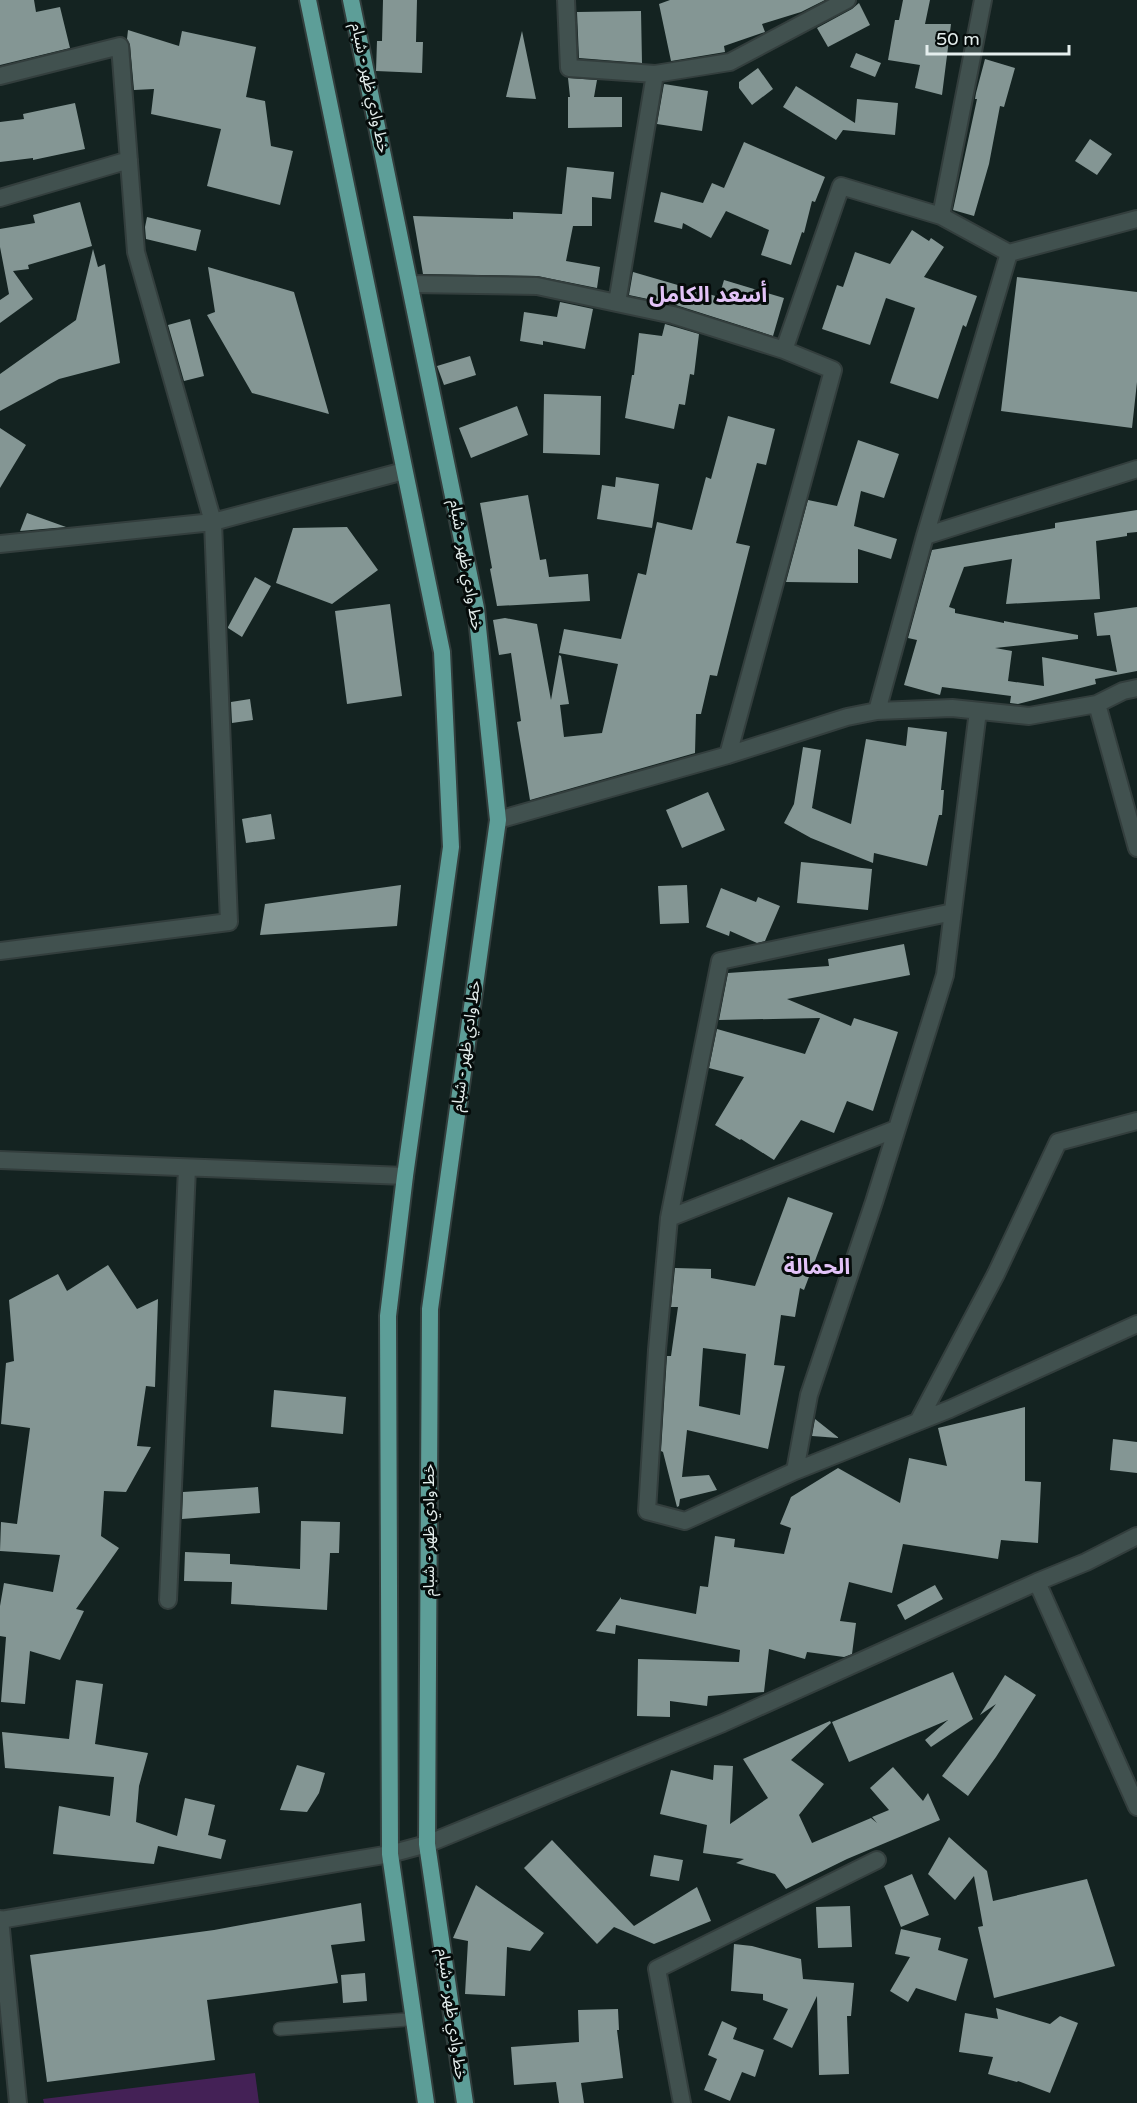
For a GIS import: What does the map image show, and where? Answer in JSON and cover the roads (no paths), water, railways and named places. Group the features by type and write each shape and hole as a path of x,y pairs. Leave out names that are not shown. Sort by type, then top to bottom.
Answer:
{"main road":[{"path":"308,0 442,652 451,847 388,1316 390,1854 426,2103"},
{"name":"خط وادي ظهر - شبام","path":"351,0 476,608 498,820 430,1310 427,1844 465,2103"}],"street":[{"path":"566,0 569,68 655,74 730,62 847,0"},
{"path":"941,216 983,0"},
{"path":"0,76 120,46 136,252 213,522 229,922 0,951"},
{"path":"618,303 655,74"},
{"path":"0,198 129,160"},
{"path":"784,350 841,186 941,216 1009,253 1137,219"},
{"path":"877,711 925,536 1009,253"},
{"path":"410,284 537,286 673,315 784,350 833,370 728,755"},
{"path":"925,536 1137,469"},
{"path":"0,544 213,522 404,471"},
{"path":"498,820 728,755 847,717 877,711 952,708 1029,716 1097,704 1123,691 1137,688"},
{"path":"1097,704 1137,848"},
{"path":"795,1471 809,1395 945,975 978,711"},
{"path":"953,912 720,961 669,1218 657,1350 647,1512 685,1521 795,1471 950,1409 1137,1324"},
{"path":"919,1420 996,1274 1058,1142 1137,1121"},
{"path":"669,1218 896,1129"},
{"path":"0,1160 405,1176"},
{"path":"168,1600 187,1168"},
{"path":"18,2103 8,2074 0,1919 390,1854 427,1844 723,1724 1086,1562 1137,1536"},
{"path":"1037,1582 1137,1807"},
{"path":"682,2103 657,1970 877,1860"}],"lane":[{"path":"280,2029 414,2019"}],"district":[{"name":"أسعد الكامل","path":"708,295"},
{"name":"الحمالة","path":"817,1267"}]}
